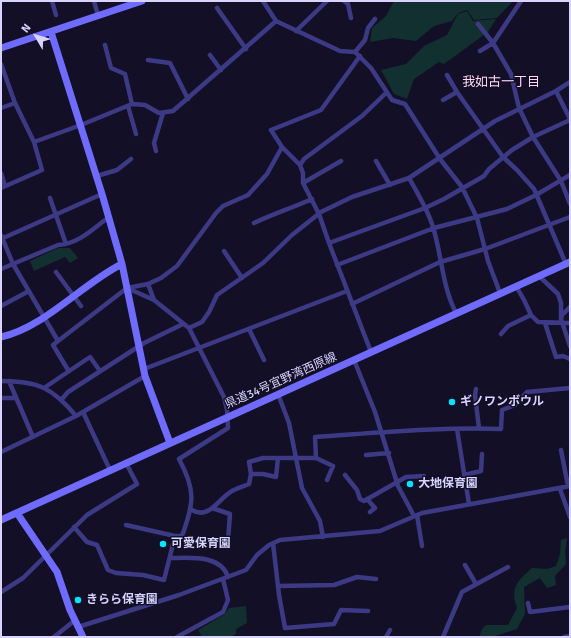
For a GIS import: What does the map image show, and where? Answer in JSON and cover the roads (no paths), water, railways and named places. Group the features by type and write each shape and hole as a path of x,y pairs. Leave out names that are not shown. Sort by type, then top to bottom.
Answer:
{"street":[{"path":"52,1 56,15"},
{"path":"94,1 98,16"},
{"path":"1,48 142,1"},
{"path":"263,1 276,21 340,51 355,52 371,68 392,100 405,104 440,159 462,188 477,218 485,249 500,293"},
{"path":"296,31 327,1"},
{"path":"344,1 348,4 351,18"},
{"path":"480,51 493,44 521,1"},
{"path":"217,8 246,49"},
{"path":"355,52 365,40 368,28 375,19"},
{"path":"34,142 130,105 145,105 159,113 173,111 246,49 276,21"},
{"path":"478,24 493,44 511,74 519,108 533,137 561,180 570,204"},
{"path":"51,32 97,176 122,264 140,346 144,372 170,443"},
{"path":"105,46 111,68 125,74 136,134"},
{"path":"210,55 221,70"},
{"path":"360,56 321,110 271,130 282,147 300,165 303,173 303,182 319,214 328,244 371,352"},
{"path":"148,60 170,63 188,99"},
{"path":"1,64 15,103 34,142 42,170 3,187 1,173"},
{"path":"446,75 503,157 525,178 536,195 568,263"},
{"path":"189,328 202,322 209,312 217,295 263,263 292,235 319,214 341,201 410,178 484,129 519,108 556,91 570,82"},
{"path":"328,244 425,208 484,176 489,169 503,157 533,137 570,119 556,91"},
{"path":"443,100 457,92"},
{"path":"300,165 304,159 362,116 386,93"},
{"path":"1,108 15,103"},
{"path":"156,151 154,143 163,113"},
{"path":"68,370 53,345 127,288 148,284 161,278 177,266 220,209 248,195 267,174 282,147"},
{"path":"97,176 117,170 131,159"},
{"path":"303,182 341,161"},
{"path":"376,161 390,185"},
{"path":"337,265 434,228 477,218 507,208 536,195 570,175"},
{"path":"410,178 434,228 446,287 456,313"},
{"path":"58,341 13,264 1,237 102,194"},
{"path":"50,198 66,244"},
{"path":"254,223 276,213 282,213 312,199"},
{"path":"1,270 58,245 78,240 109,217"},
{"path":"352,304 440,262 485,249 551,226 570,217"},
{"path":"224,251 242,278"},
{"name":"県道34号宜野湾西原線","path":"1,520 568,263"},
{"path":"1,337 23,329 110,270 122,264"},
{"path":"56,272 81,306"},
{"path":"539,276 558,294 562,303 561,321 570,346"},
{"path":"148,284 154,300"},
{"path":"516,286 531,315 538,322 545,323 561,321 570,323"},
{"path":"126,525 175,536 182,536 192,510 189,477 179,459 227,430 228,417 224,397 189,328 154,300 127,288"},
{"path":"1,306 29,291"},
{"path":"1,452 76,416 144,372 200,348 347,291"},
{"path":"561,321 562,315 570,307"},
{"path":"501,334 508,326 531,315"},
{"path":"545,323 556,357 563,356 570,359"},
{"path":"62,399 68,392 144,343 183,324"},
{"path":"249,329 264,360"},
{"path":"44,388 68,370 90,357 100,371"},
{"path":"354,360 361,374 382,432 397,482 416,516 422,546"},
{"path":"1,381 30,382 44,388 62,399 76,416"},
{"path":"9,381 33,437"},
{"path":"316,458 315,437 382,432 479,428 501,429 502,410 515,405 527,392 570,388"},
{"path":"476,389 475,395 479,428"},
{"path":"278,394 289,423 302,488 320,521 323,536"},
{"path":"1,398 16,398"},
{"path":"83,412 110,470"},
{"path":"457,429 469,504"},
{"path":"54,637 76,624 179,595 246,570 257,556 273,543 280,540 380,531 416,516 469,504 560,489 569,486 561,450"},
{"path":"366,455 389,453"},
{"path":"464,475 481,471 482,454"},
{"path":"192,510 198,513 208,511 231,491 250,484 251,474 249,462 263,458 316,458 333,466 327,480"},
{"path":"251,474 263,474 276,477 278,458"},
{"path":"1,592 23,578 87,515 137,484 126,463"},
{"path":"345,475 357,490 360,498 364,501 406,477 424,476"},
{"path":"560,489 570,517"},
{"path":"367,499 375,508 370,512"},
{"path":"212,508 230,514 228,541"},
{"path":"17,513 60,578 76,624 83,637"},
{"path":"74,527 87,542 97,545 108,570 116,573 143,575 164,580 175,536"},
{"path":"273,543 285,628 334,624 341,610 368,611"},
{"path":"170,558 205,559 217,562 226,570 228,577"},
{"path":"465,565 476,584"},
{"path":"443,637 462,592 508,567"},
{"path":"278,586 334,585 357,577 376,579"},
{"path":"177,637 223,612 228,600 223,579"},
{"path":"528,603 530,612 570,607"},
{"path":"386,637 390,630"},
{"path":"564,637 570,636"}],"place":[{"name":"ギノワンボウル","path":"452,402"},
{"name":"大地保育園","path":"410,484"},
{"name":"可愛保育園","path":"163,544"},
{"name":"きらら保育園","path":"78,600"}],"district":[{"name":"我如古一丁目","path":"501,83"}]}
